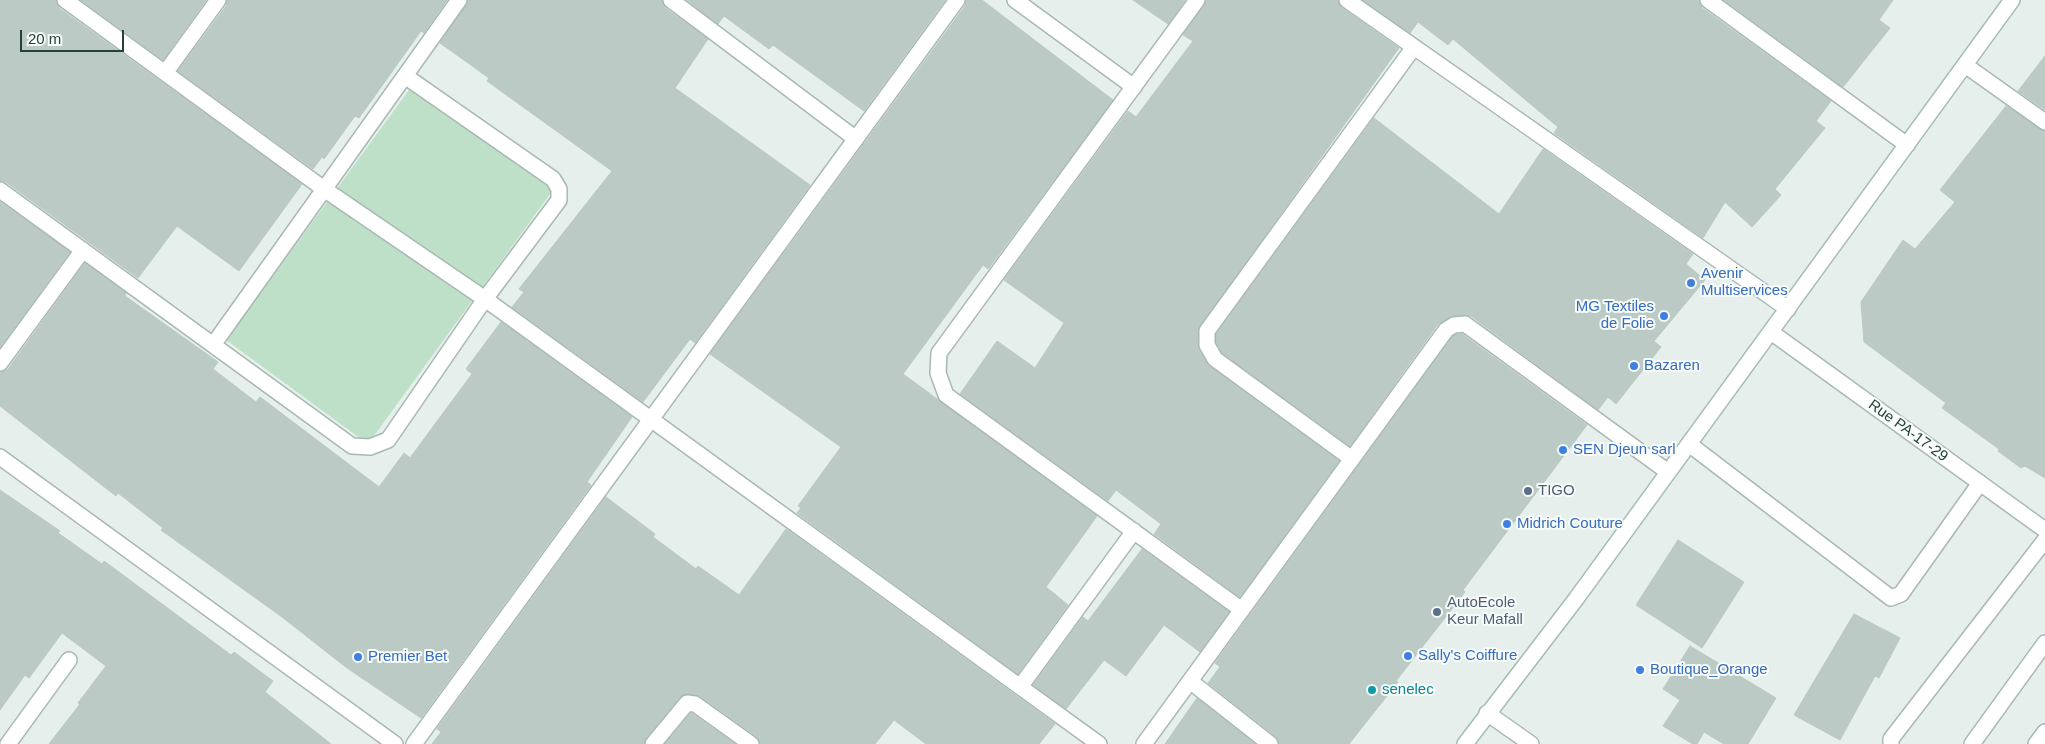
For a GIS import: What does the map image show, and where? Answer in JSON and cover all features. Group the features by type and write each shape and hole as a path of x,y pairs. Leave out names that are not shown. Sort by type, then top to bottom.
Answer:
{"street":[{"path":"65,0 324,189 486,299 1099,744"},
{"path":"164,73 218,0"},
{"path":"213,345 459,0"},
{"path":"671,0 856,138"},
{"path":"414,744 957,0"},
{"path":"1015,0 1134,87"},
{"path":"1197,0 939,353 938,374 946,395 1242,610"},
{"path":"1346,0 1788,309"},
{"path":"1708,0 1907,145"},
{"path":"1465,744 1576,599 2012,0"},
{"path":"1352,459 1215,359 1207,344 1207,331 1414,47"},
{"path":"1965,65 2045,122"},
{"path":"0,190 352,446 370,447 388,440 486,299 559,200 559,189 554,179 405,76"},
{"path":"0,363 83,250"},
{"path":"1144,744 1446,330 1466,324 1668,472"},
{"name":"Rue PA-17-29","path":"1770,332 2045,530"},
{"path":"1689,444 1891,598 1901,594 1980,483"},
{"path":"0,458 395,744"},
{"path":"1020,687 1134,531"},
{"path":"1891,744 1891,739 2045,540"},
{"path":"1972,744 2045,643"},
{"path":"8,744 69,660"},
{"path":"1190,681 1270,744"},
{"path":"653,744 687,703 695,704 751,744"},
{"path":"1488,713 1532,744"},
{"path":"2036,744 2045,732"}],"green space":[{"path":"420,75 561,179 368,444 226,340"}],"building":[{"path":"0,0 56,0 59,8 302,184 239,271 177,226 138,278 6,182 0,181"},
{"path":"81,0 206,0 163,60"},
{"path":"227,0 447,0 424,33 421,31 359,118 355,116 324,159 322,157 313,169 178,71 226,6"},
{"path":"468,0 662,0 665,8 708,39 675,88 810,185 695,343 690,339 643,402 512,307 524,292 519,289 612,171 487,81 489,78 440,43"},
{"path":"687,0 945,0 864,111 773,45 769,49 724,16 718,24"},
{"path":"966,0 982,0 1113,100 988,269 983,265 903,374 1097,516 1046,587 1068,605 1018,674 797,513 801,508 798,506 841,447 710,354 965,6"},
{"path":"1133,0 1185,0 1168,24"},
{"path":"1206,0 1338,0 1342,8 1399,48 1198,330 1199,349 1209,366 1339,461 1240,597 1154,534 1161,524 1116,490 1108,501 960,394 997,341 1035,368 1064,323 1004,280 1128,111 1136,117 1193,41 1183,35"},
{"path":"1363,0 1699,0 1702,8 1831,101 1816,121 1825,128 1775,189 1781,195 1752,227 1725,202 1703,238 1554,133 1558,127 1453,39 1448,45 1418,22 1410,33"},
{"path":"1724,0 1893,0 1879,20 1890,28 1843,87"},
{"path":"2045,56 2045,110 2018,91"},
{"path":"2006,106 2045,131 2045,478 2025,466 2021,468 1998,451 1999,449 1942,408 1946,403 1864,342 1861,302 1903,240 1915,249 1955,202 1940,190"},
{"path":"1374,118 1499,214 1543,149 1693,254 1686,264 1705,280 1654,341 1661,347 1616,404 1608,397 1598,410 1471,316 1453,316 1438,324 1350,446 1222,353 1216,343 1216,334"},
{"path":"0,202 70,252 0,347"},
{"path":"85,263 126,293 125,296 218,362 213,369 256,402 260,397 379,487 404,453 410,458 472,374 466,369 501,322 632,417 587,482 591,485 421,718 347,668 282,617 161,530 163,528 118,493 116,496 0,406 0,372 8,369"},
{"path":"1462,334 1587,425 1463,590 1465,592 1396,681 1398,682 1349,744 1279,744 1276,737 1208,683 1220,667 1215,663 1452,337"},
{"path":"0,490 60,531 58,533 102,564 104,561 231,655 234,652 273,681 265,692 331,744 49,744 106,666 62,633 29,678 25,675 0,710"},
{"path":"606,497 655,534 653,537 696,569 698,566 739,595 786,529 1055,724 1039,744 926,744 894,720 875,744 760,744 756,736 700,696 688,694 680,697 646,738 644,744 432,744 441,732 437,729"},
{"path":"1678,540 1744,582 1702,648 1636,605"},
{"path":"1142,549 1229,612 1200,652 1164,625 1126,676 1104,660 1066,709 1033,685 1083,617 1088,621"},
{"path":"1854,614 1900,638 1879,678 1875,676 1840,740 1794,715"},
{"path":"1690,646 1776,698 1748,744 1724,744 1704,732 1697,744 1693,744 1663,726 1680,700 1663,689"},
{"path":"1197,698 1255,744 1165,744"},
{"path":"691,713 735,744 665,744"}],"place":[{"name":"Avenir Multiservices","path":"1691,283"},
{"name":"MG Textiles de Folie","path":"1664,316"},
{"name":"Bazaren","path":"1634,366"},
{"name":"SEN Djeun sarl","path":"1563,450"},
{"name":"TIGO","path":"1528,491"},
{"name":"Midrich Couture","path":"1507,524"},
{"name":"AutoEcole Keur Mafall","path":"1437,612"},
{"name":"Sally's Coiffure","path":"1408,656"},
{"name":"Premier Bet","path":"358,657"},
{"name":"Boutique_Orange","path":"1640,670"},
{"name":"senelec","path":"1372,690"}]}
